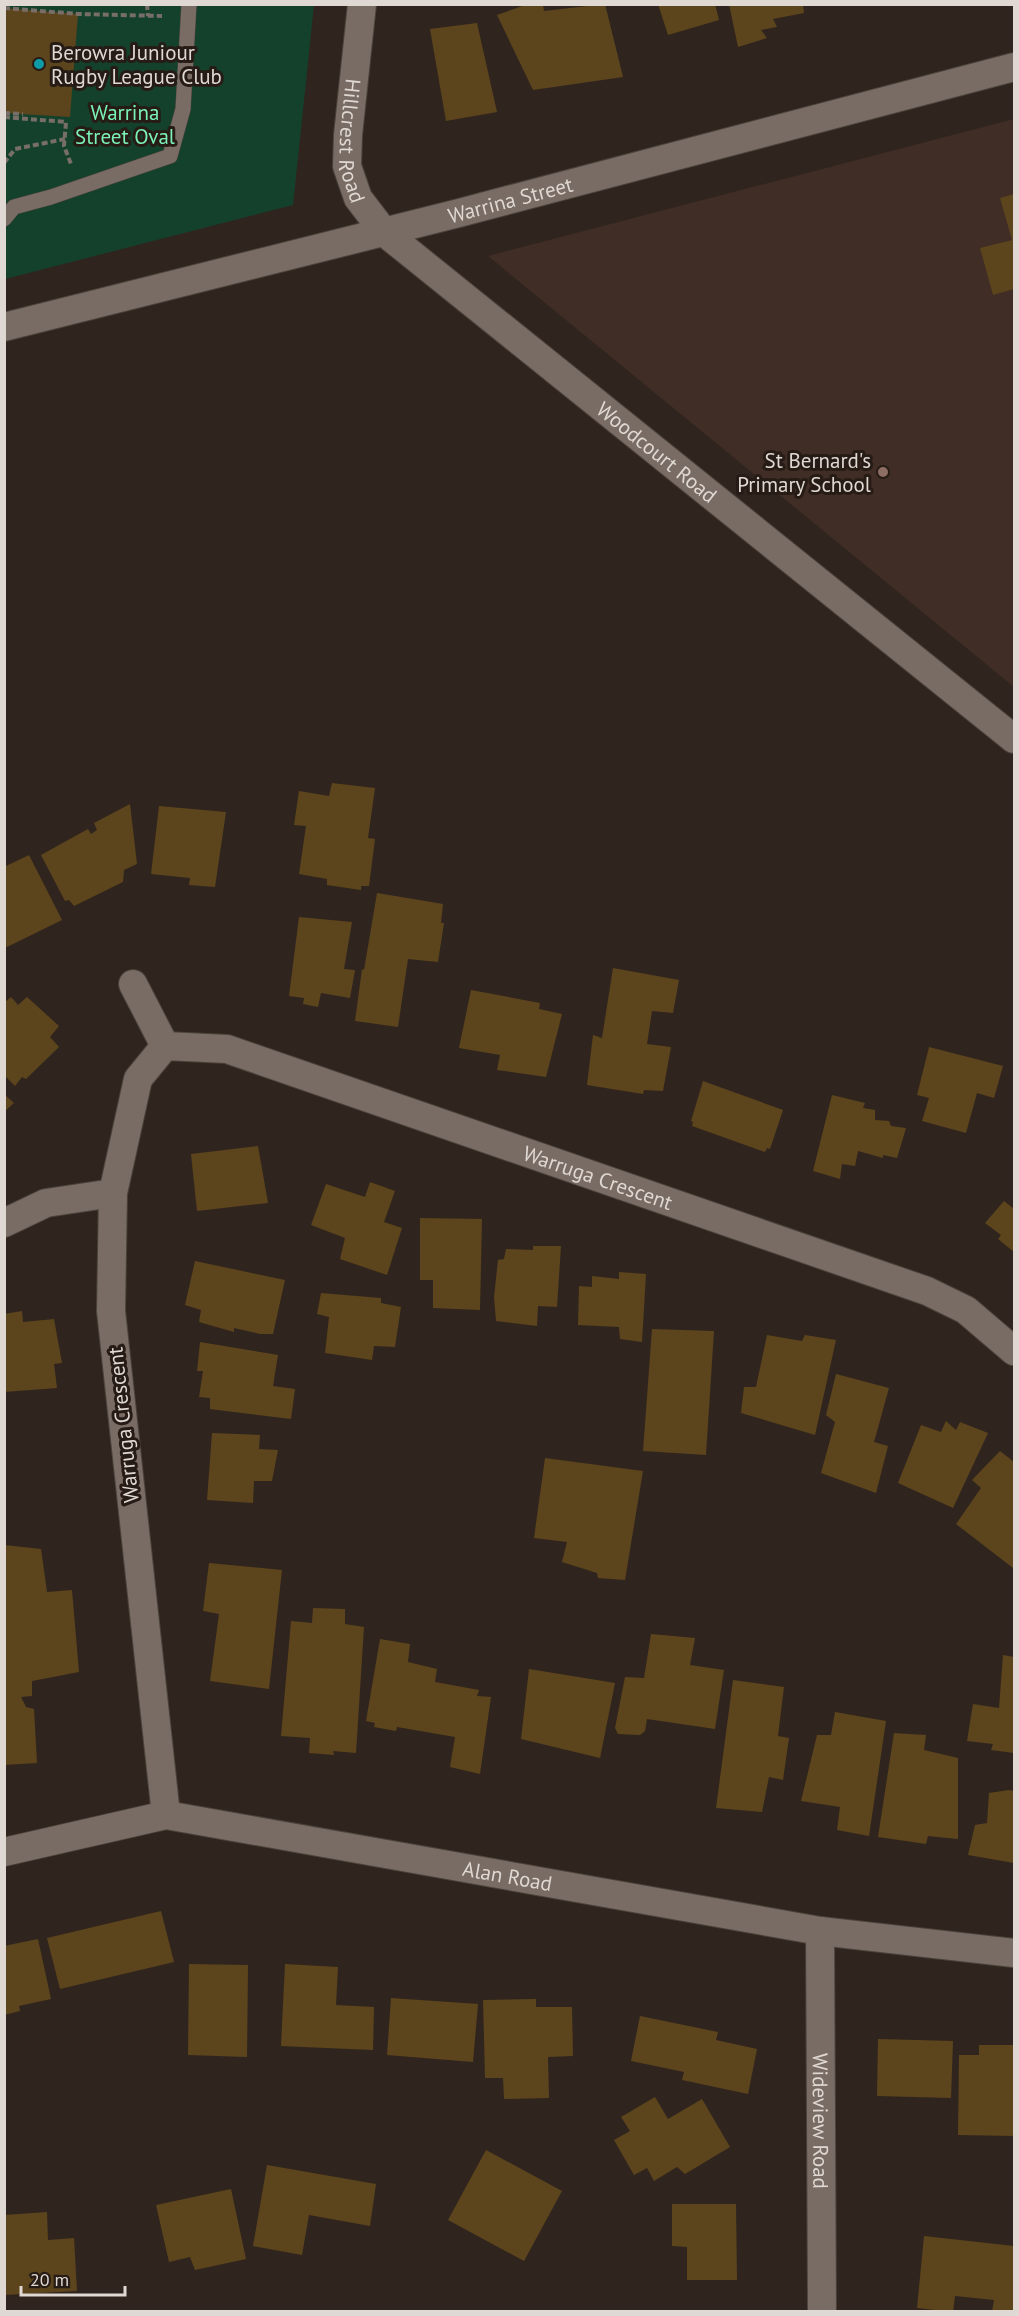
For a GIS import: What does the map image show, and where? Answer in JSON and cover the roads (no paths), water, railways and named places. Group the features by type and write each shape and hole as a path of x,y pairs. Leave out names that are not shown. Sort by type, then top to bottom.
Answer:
{"street":[{"name":"Hillcrest Road","path":"362,4 348,135 347,166 358,198 384,232"},
{"name":"Warrina Street","path":"4,327 384,232 1014,67"},
{"name":"Woodcourt Road","path":"384,232 1014,740"},
{"path":"134,984 165,1046"},
{"name":"Warruga Crescent","path":"166,1815 111,1311 113,1193 138,1078 165,1046 227,1049 927,1291 966,1310 1014,1351"},
{"path":"4,1223 46,1203 113,1193"},
{"name":"Alan Road","path":"4,1852 166,1815 820,1931 1014,1953"},
{"name":"Wideview Road","path":"820,1931 822,2312"}],"lane":[{"path":"4,219 14,207 78,188 170,156 183,109 189,11"}],"place":[{"name":"Berowra Juniour Rugby League Club","path":"39,64"},
{"name":"St Bernard's Primary School","path":"883,472"}],"park label":[{"name":"Warrina Street Oval","path":"125,124"}]}
